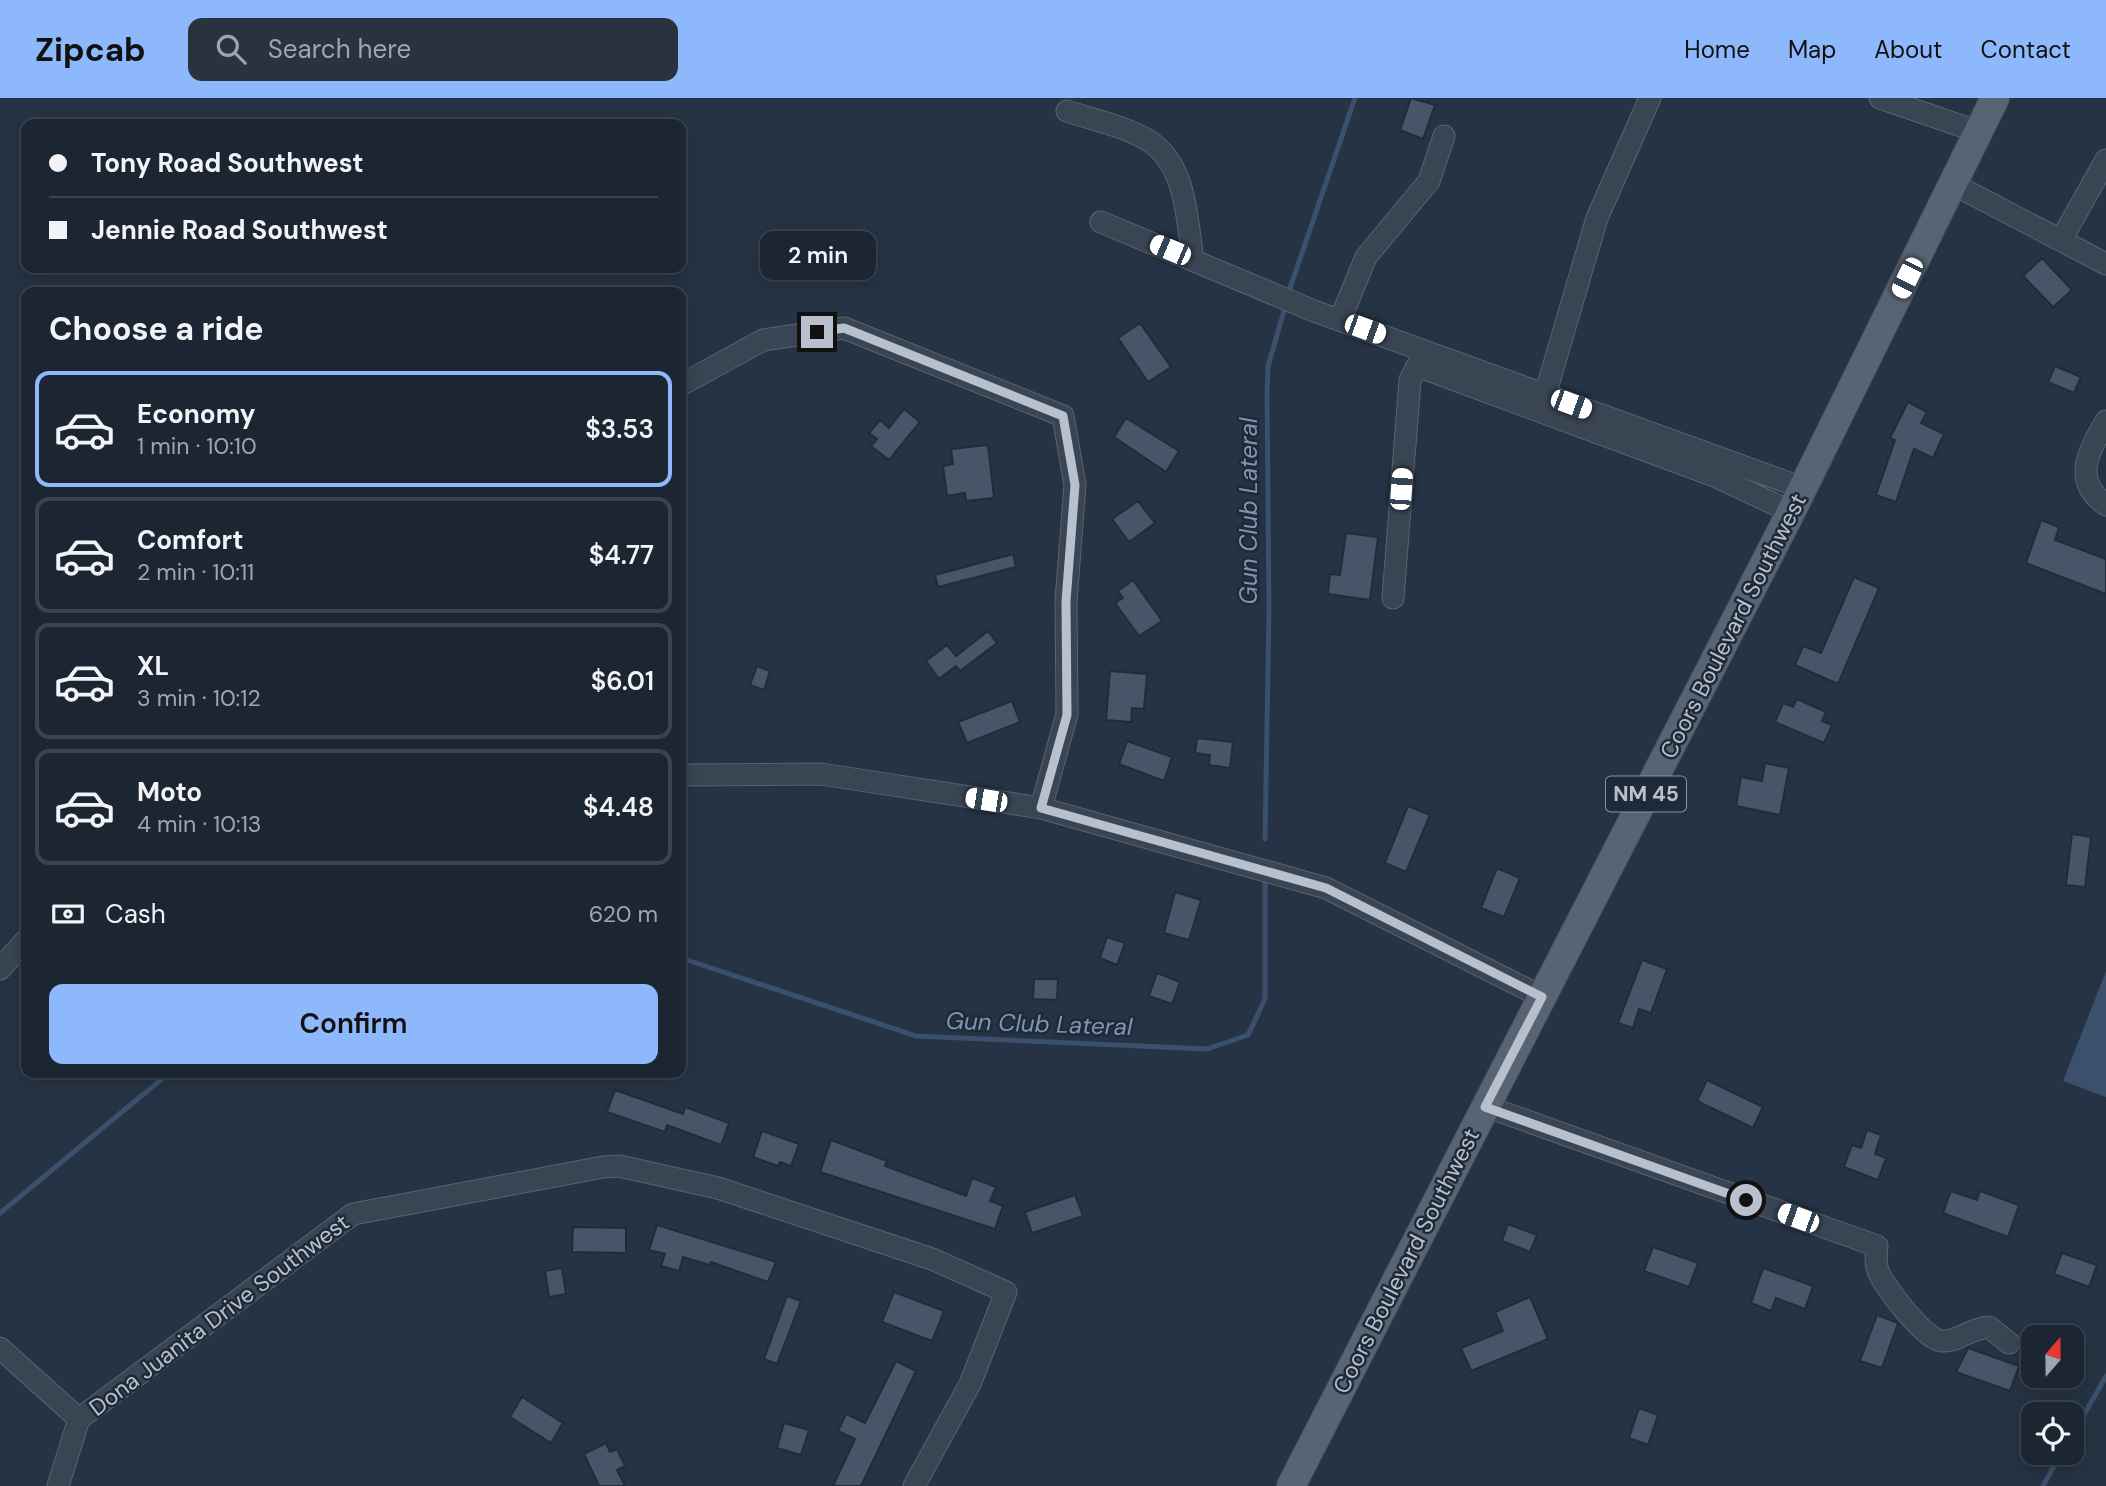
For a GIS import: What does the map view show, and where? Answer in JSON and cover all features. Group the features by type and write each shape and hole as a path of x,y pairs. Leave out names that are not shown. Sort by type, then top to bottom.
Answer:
{"main road":[{"name":"Coors Boulevard Southwest","path":"1291,1486 1797,500 1995,98"}],"street":[{"path":"1545,395 1598,218 1650,98"},
{"path":"1880,98 1979,132"},
{"path":"1067,111 1150,142 1171,165 1184,196 1193,260"},
{"path":"1340,320 1366,257 1429,181 1444,136"},
{"path":"2061,240 2106,160"},
{"path":"1953,184 2106,264"},
{"path":"1101,222 1340,320 1545,395 1797,500"},
{"path":"686,382 763,340 844,328 1063,416 1075,485 1066,601 1067,715 1041,808"},
{"path":"1393,598 1410,380 1417,366 1717,477 1797,500"},
{"path":"2106,421 2084,465 2084,477 2106,505"},
{"path":"686,775 821,774 1041,808 1326,888 1542,997"},
{"path":"0,970 21,946"},
{"path":"1485,1107 1877,1246 1879,1273 1931,1338 1941,1342 1954,1339 1974,1328 1989,1327 2009,1343"},
{"name":"Dona Juanita Drive Southwest","path":"79,1419 353,1214 603,1167 619,1167 718,1188 932,1259 1006,1292 970,1384 914,1486"},
{"path":"0,1348 79,1419 58,1486"}],"water":[{"path":"2106,971 2106,1097 2063,1081"}],"building":[{"path":"1411,98 1435,105 1423,139 1400,130"},
{"path":"2042,258 2072,290 2053,307 2023,276"},
{"path":"1140,323 1171,367 1148,382 1118,338"},
{"path":"2055,366 2081,377 2074,393 2048,382"},
{"path":"1908,402 1927,412 1921,423 1944,434 1933,458 1914,449 1896,502 1876,495 1895,440 1890,438"},
{"path":"904,409 920,422 889,460 871,446 877,439 869,433 880,420 889,428"},
{"path":"1126,418 1179,451 1166,472 1114,437"},
{"path":"988,445 994,498 966,501 965,493 947,496 943,466 953,464 951,449"},
{"path":"1138,501 1155,523 1129,542 1112,519"},
{"path":"2041,520 2059,527 2055,540 2106,559 2106,594 2026,563"},
{"path":"1346,533 1378,537 1370,600 1328,594 1330,574 1340,575"},
{"path":"1013,554 1016,567 938,587 935,575"},
{"path":"1854,577 1879,588 1838,684 1795,665 1803,646 1821,653"},
{"path":"1133,580 1162,621 1139,636 1115,603 1123,598 1118,591"},
{"path":"988,631 997,643 960,671 956,666 939,679 926,661 947,645 956,656"},
{"path":"757,666 770,671 764,690 750,685"},
{"path":"1110,671 1147,674 1144,709 1132,708 1131,722 1106,720"},
{"path":"1797,699 1826,712 1822,721 1832,725 1824,743 1775,722 1783,703 1793,707"},
{"path":"1012,701 1020,722 967,743 958,722"},
{"path":"1197,738 1233,742 1230,768 1209,765 1210,755 1195,753"},
{"path":"1127,741 1172,757 1164,781 1119,764"},
{"path":"1765,763 1789,768 1780,815 1736,806 1741,777 1762,781"},
{"path":"1408,806 1430,815 1406,872 1385,863"},
{"path":"2072,834 2091,837 2085,887 2066,885"},
{"path":"1497,868 1520,878 1504,917 1481,908"},
{"path":"1175,892 1201,900 1189,940 1164,933"},
{"path":"1107,937 1125,943 1117,965 1100,958"},
{"path":"1642,960 1667,969 1651,1013 1639,1009 1633,1028 1618,1023"},
{"path":"1157,973 1180,982 1172,1004 1149,996"},
{"path":"1034,979 1058,979 1057,1000 1033,999"},
{"path":"1707,1080 1763,1107 1753,1128 1697,1101"},
{"path":"615,1090 683,1114 685,1107 729,1123 721,1145 667,1125 665,1132 607,1112"},
{"path":"1867,1130 1881,1135 1875,1154 1886,1158 1878,1180 1844,1167 1852,1145 1861,1148"},
{"path":"762,1131 799,1144 791,1166 780,1162 778,1166 753,1157"},
{"path":"831,1140 887,1161 885,1166 966,1196 972,1178 996,1187 990,1201 1003,1206 995,1229 820,1172"},
{"path":"1951,1191 1977,1200 1980,1191 2019,1205 2008,1237 1943,1213"},
{"path":"1075,1195 1083,1216 1032,1233 1025,1212"},
{"path":"1508,1224 1537,1235 1530,1252 1502,1241"},
{"path":"657,1225 776,1262 768,1282 711,1262 710,1265 683,1257 679,1271 661,1266 665,1254 649,1250"},
{"path":"573,1227 626,1228 626,1253 572,1252"},
{"path":"1653,1247 1698,1263 1689,1287 1644,1271"},
{"path":"2062,1253 2097,1265 2089,1287 2054,1274"},
{"path":"562,1268 566,1294 549,1297 545,1271"},
{"path":"1763,1268 1813,1286 1805,1309 1776,1298 1771,1311 1751,1303"},
{"path":"894,1292 944,1311 932,1341 882,1322"},
{"path":"787,1296 801,1301 777,1364 764,1359"},
{"path":"1530,1297 1548,1339 1471,1371 1461,1348 1503,1331 1495,1312"},
{"path":"1877,1315 1898,1323 1882,1368 1860,1361"},
{"path":"1968,1348 2019,1366 2010,1391 1956,1372"},
{"path":"896,1361 916,1371 861,1486 833,1486 855,1439 838,1431 846,1414 865,1423"},
{"path":"522,1397 563,1423 551,1443 510,1417"},
{"path":"1639,1408 1658,1415 1648,1445 1629,1438"},
{"path":"784,1423 809,1430 801,1455 777,1448"},
{"path":"606,1443 610,1452 617,1449 625,1466 617,1470 625,1486 599,1486 584,1454"}],"waterway":[{"name":"Gun Club Lateral","path":"1288,294 1355,98"},
{"name":"Gun Club Lateral","path":"1265,839 1269,610 1267,393 1268,366 1284,311"},
{"name":"Gun Club Lateral","path":"686,960 916,1036 1207,1049 1248,1035 1265,999 1265,881"},
{"name":"Gun Club Lateral","path":"0,1213 163,1078"},
{"path":"2084,1415 2106,1376"},
{"path":"2043,1486 2055,1465"}],"route":[{"path":"817,332 844,328 1063,416 1075,485 1066,601 1067,715 1041,808 1326,888 1542,997 1485,1107 1746,1200"}]}
